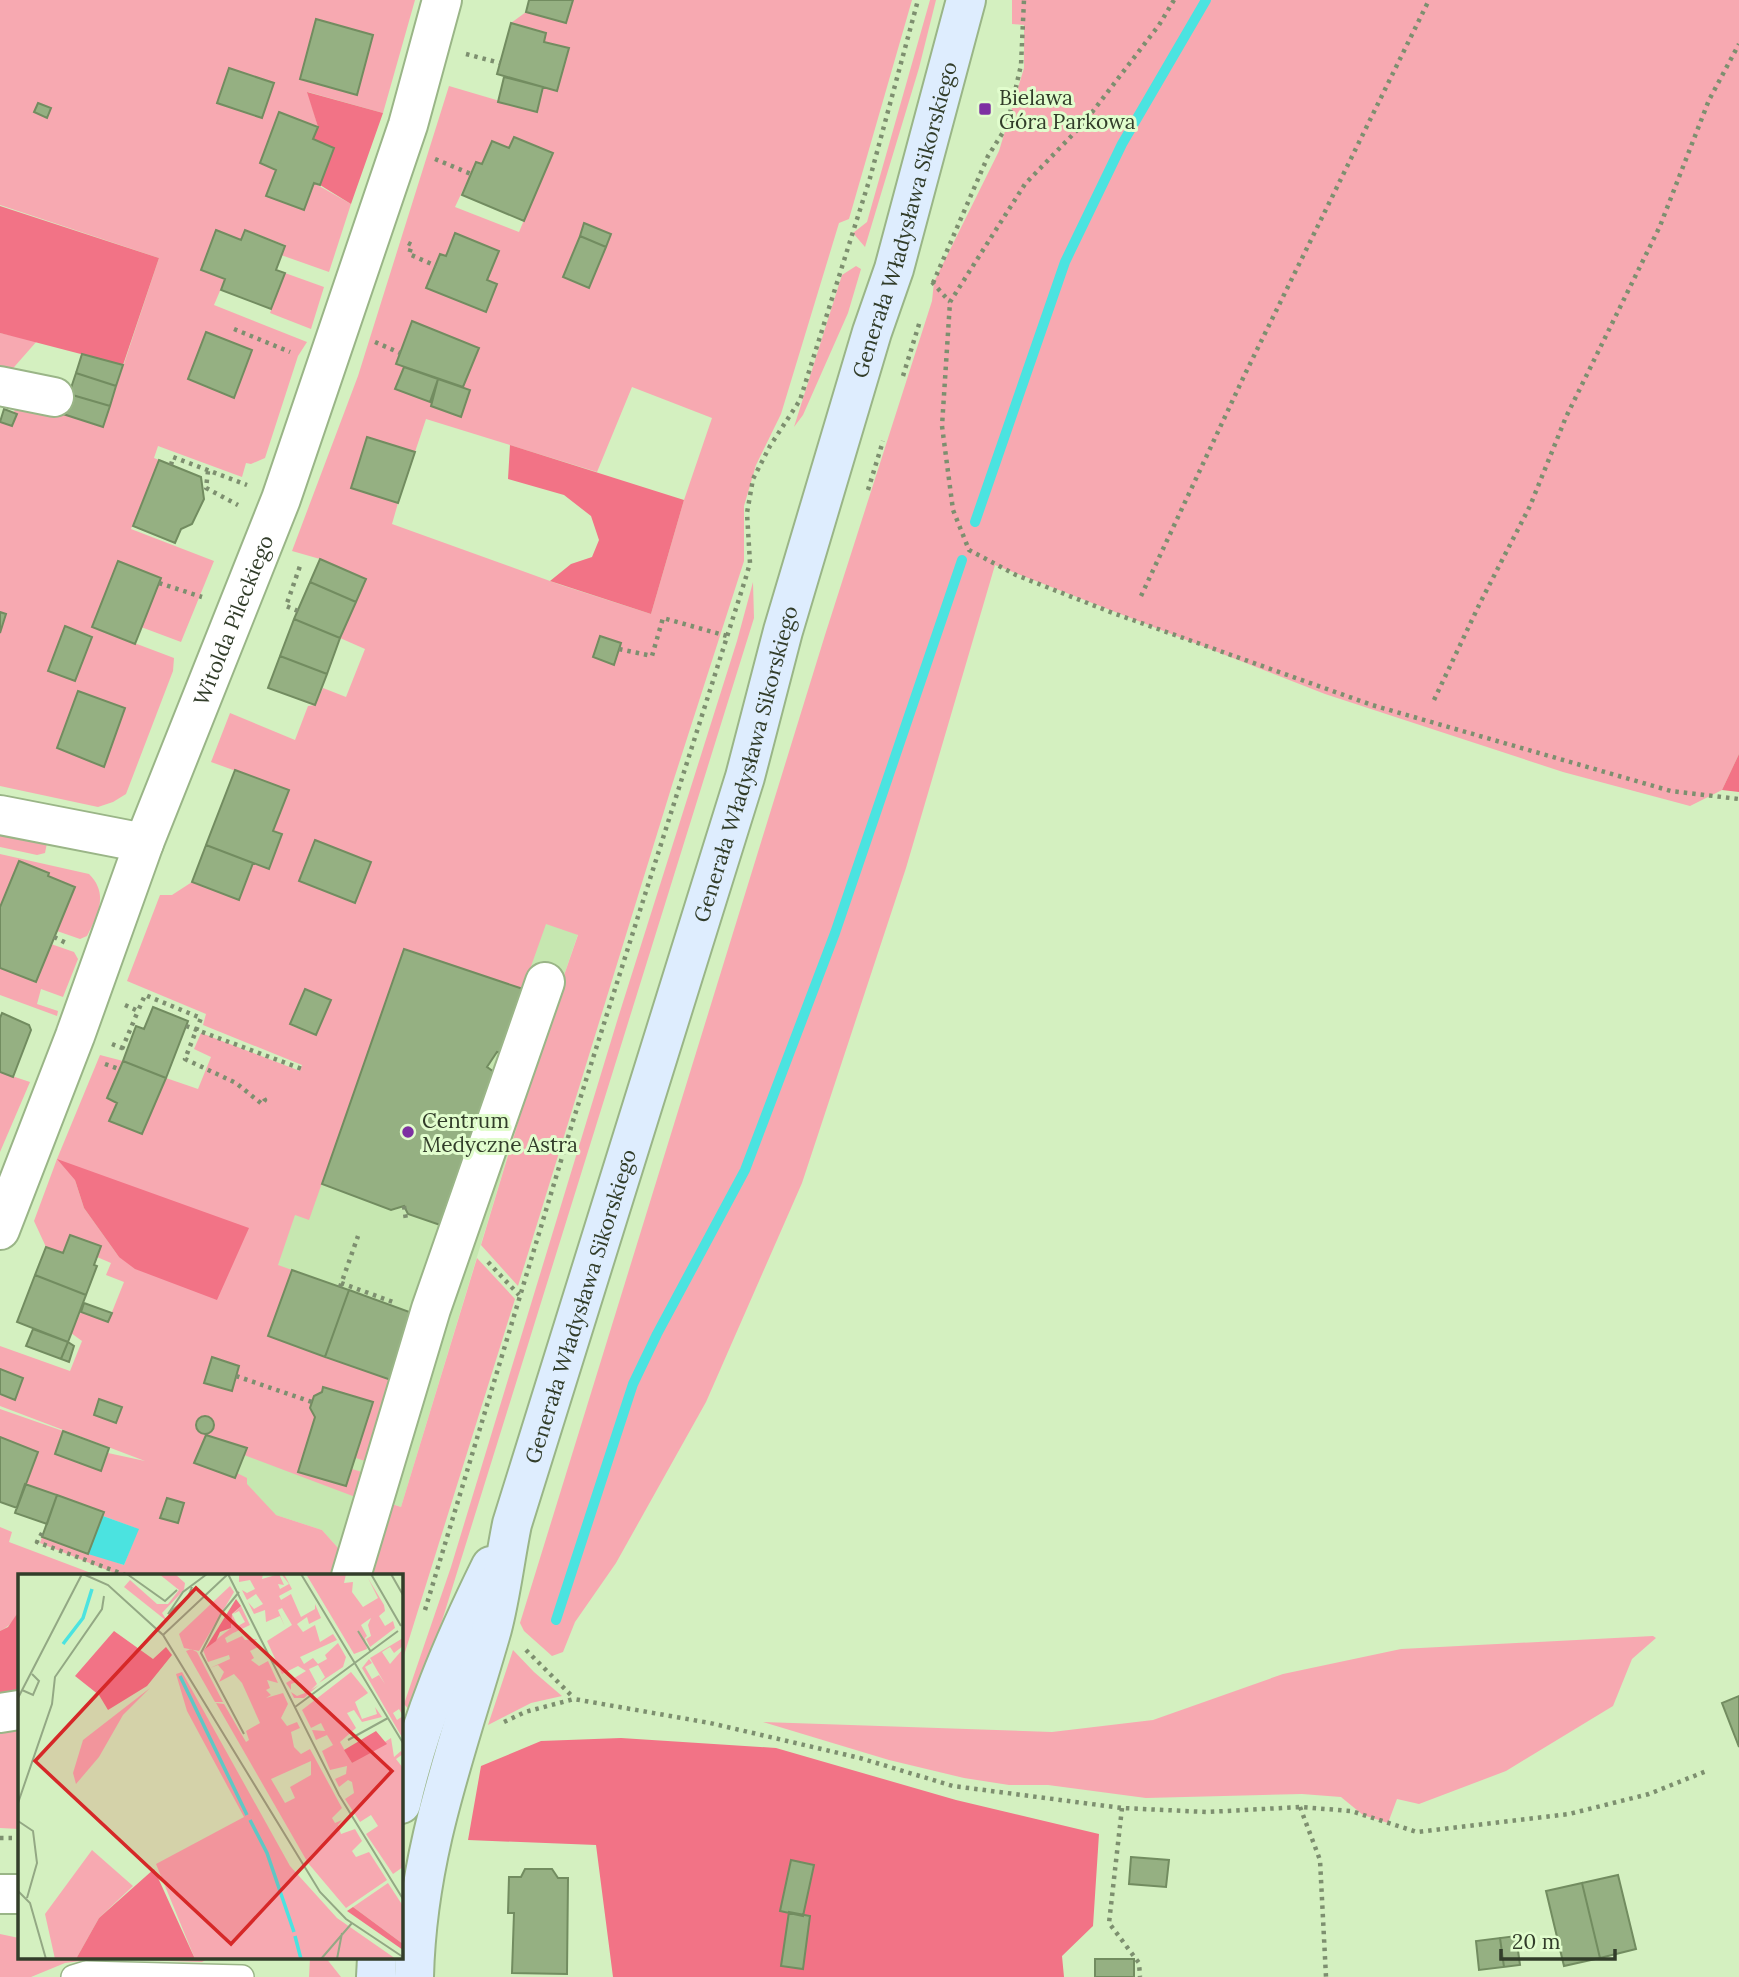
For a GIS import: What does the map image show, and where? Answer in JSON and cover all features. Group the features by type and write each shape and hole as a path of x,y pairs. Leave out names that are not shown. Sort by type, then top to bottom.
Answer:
{"main road":[{"name":"Generała Władysława Sikorskiego","path":"414,1977 409,1916 494,1621 512,1524 745,778 787,618 872,332 894,269 966,0"},
{"name":"Generała Władysława Sikorskiego","path":"402,1800 417,1742 444,1670 465,1619 512,1524"}],"street":[{"name":"Witolda Pileckiego","path":"0,1230 75,1036 144,843 281,499 408,125 442,0"},
{"path":"0,386 54,397"},
{"path":"0,815 144,843"},
{"path":"352,1574 431,1309 545,982"},
{"path":"0,1713 18,1710"},
{"path":"0,1894 18,1895"}],"lane":[{"path":"73,1977 86,1973 242,1977"}],"path":[{"path":"421,1622 519,1295 750,563 747,513 753,479 770,446 800,400 870,178 918,0"},
{"path":"950,302 934,282 988,156 1007,126 1021,65 1024,0"},
{"path":"1174,0 1159,25 1083,124 1025,184 950,302 942,426 953,510 968,550 1016,575 1113,613 1372,705 1671,791 1739,799"},
{"path":"1141,596 1245,374 1429,0"},
{"path":"1434,700 1530,506 1566,417 1660,226 1709,100 1739,44"},
{"path":"475,57 500,63"},
{"path":"428,156 471,174"},
{"path":"414,256 436,266"},
{"path":"234,330 298,355"},
{"path":"377,343 400,353"},
{"path":"171,465 173,457 247,486"},
{"path":"208,471 206,488 239,505"},
{"path":"298,611 286,606 300,566"},
{"path":"159,583 205,598"},
{"path":"619,649 652,656 663,618 727,636"},
{"path":"122,1048 145,995 201,1018 185,1059 236,1083 262,1104 265,1100 262,1096"},
{"path":"119,1003 138,1011"},
{"path":"186,1026 302,1069"},
{"path":"108,1066 119,1069"},
{"path":"404,1206 406,1220"},
{"path":"358,1236 340,1285 400,1305"},
{"path":"486,1259 519,1295"},
{"path":"236,1376 312,1402"},
{"path":"42,1533 37,1542 123,1574"},
{"path":"494,1621 575,1699"},
{"path":"499,1724 524,1712 575,1699 710,1723 860,1758 953,1786 1122,1808 1207,1812 1300,1807 1351,1811 1417,1832 1569,1814 1648,1794 1709,1770"},
{"path":"1300,1807 1320,1860 1326,1977"},
{"path":"1122,1808 1109,1923 1139,1963 1140,1977"},
{"path":"0,1838 18,1838"}],"shaded area":[{"path":"0,0 415,0 383,113 308,92 318,127 279,112 260,163 276,170 267,196 303,210 314,183 351,204 329,272 281,255 285,245 246,230 241,240 201,270 225,279 214,305 307,342 298,356 265,458 251,464 246,463 242,477 158,446 154,458 159,460 131,529 214,561 181,642 141,627 161,578 118,561 92,627 174,658 173,671 126,794 98,807 0,786 0,633 6,614 0,612 0,422 13,426 19,396 103,427 159,258 0,205","holes":["229,69 274,83 262,118 217,103","65,626 92,636 75,681 49,671"]},
{"path":"573,0 912,0 849,219 839,223 781,414 756,465 744,506 744,561 518,1286 481,1245 552,1010 578,935 546,924 523,989 404,949 309,1220 295,1215 278,1265 292,1270 269,1336 391,1380 371,1463 356,1458 372,1402 324,1387 322,1392 314,1396 310,1408 315,1417 298,1472 346,1486 352,1469 368,1474 358,1498 244,1455 246,1448 206,1435 194,1463 234,1478 237,1473 247,1478 247,1484 276,1515 322,1530 339,1549 333,1574 117,1574 40,1543 42,1537 124,1565 138,1529 103,1516 104,1512 25,1484 38,1452 0,1437 0,1409 63,1431 55,1454 100,1471 108,1453 145,1461 0,1406 0,1394 15,1400 23,1379 0,1369 0,1346 70,1371 82,1341 71,1333 81,1312 108,1322 124,1282 106,1275 111,1263 97,1257 100,1246 70,1235 63,1253 46,1247 34,1221 100,1055 123,1061 107,1098 117,1103 109,1121 141,1134 166,1078 198,1089 211,1057 194,1049 201,1033 300,1071 302,1065 203,1025 206,1014 127,981 160,895 172,895 192,882 239,900 253,863 269,869 282,834 273,831 289,790 211,762 230,713 295,740 308,706 315,705 323,688 346,697 365,649 340,638 366,579 320,559 292,551 358,376 449,86 537,112 543,87 557,90 569,48 544,42 546,32 511,23 526,12 566,22","holes":["514,138 552,153 519,232 455,207 476,162 482,164 492,141 509,148","584,224 611,235 589,287 563,277","632,387 712,418 684,500 651,614 561,585 392,524 398,503 351,488 367,437 415,452 426,419 597,472","315,840 371,862 355,902","305,990 330,1000 316,1035 290,1025","75,1180 119,1257 84,1208"]},
{"path":"930,0 936,0 919,68 865,247 853,233 867,222"},
{"path":"1012,0 1739,0 1739,754 1722,790 1690,806 1563,772 1325,694 995,565 906,868 802,1183 706,1402 616,1563 575,1622 563,1652 552,1656 524,1631 520,1623 825,635 932,301 934,282 999,151 1024,68 1024,25 1012,24"},
{"path":"307,92 383,113 351,204 320,185 334,148 313,139 318,127"},
{"path":"0,206 159,258 123,365 0,333"},
{"path":"856,266 861,269 848,313 803,415 794,427 842,275"},
{"path":"285,273 324,287 311,329 270,313"},
{"path":"0,333 37,341 8,374 0,373"},
{"path":"510,445 684,500 651,614 550,581 571,564 592,557 599,540 591,516 564,495 508,479"},
{"path":"753,582 754,618 413,1714 404,1704 451,1567"},
{"path":"1739,754 1739,792 1722,790"},
{"path":"0,834 47,843 45,853 37,855 0,847"},
{"path":"0,854 89,874 99,889 100,904 87,936 80,939 57,931 74,887 19,861 0,907"},
{"path":"540,875 578,934 552,1010 401,1507 390,1503 339,1549 322,1530 276,1515 152,1464 381,913"},
{"path":"51,944 74,952 78,959 63,997 41,989 37,1004 58,1011 57,1016 0,995 0,968 35,982"},
{"path":"0,1072 30,1082 0,1152"},
{"path":"57,1159 249,1228 217,1300 135,1269 119,1257 84,1208 75,1180"},
{"path":"477,1258 515,1299 402,1662 402,1574 368,1574 389,1503 401,1507"},
{"path":"0,1527 12,1532 9,1542 94,1574 18,1574 17,1614 8,1626 0,1631"},
{"path":"18,1612 18,1689 0,1694 0,1631 8,1627"},
{"path":"1653,1636 1656,1638 1632,1659 1613,1706 1506,1771 1419,1804 1397,1799 1388,1823 1363,1815 1341,1797 1302,1794 1146,1798 1048,1785 1009,1785 964,1778 889,1760 763,1722 1052,1732 1153,1720 1283,1674 1401,1649"},
{"path":"513,1650 562,1696 531,1703 488,1725"},
{"path":"18,1723 18,1829 0,1828 0,1728"},
{"path":"621,1738 776,1748 956,1800 1099,1834 1093,1926 1062,1956 1064,1977 613,1977 596,1845 468,1840 481,1766 541,1741"},
{"path":"0,1934 18,1938 18,1960 88,1960 65,1963 31,1977 0,1977"},
{"path":"139,1960 206,1960 202,1962"},
{"path":"310,1960 328,1960 341,1977 309,1977"}],"water":[{"path":"103,1516 139,1529 124,1565 88,1554"}],"building":[{"path":"529,0 573,0 566,23 526,12"},
{"path":"316,19 373,35 357,95 300,79"},
{"path":"511,23 546,33 544,42 569,48 557,91 497,74"},
{"path":"229,68 274,83 262,118 217,103"},
{"path":"504,77 543,87 537,112 498,102"},
{"path":"38,103 51,108 47,118 34,112"},
{"path":"279,112 318,127 313,139 334,148 320,185 314,183 304,210 266,196 276,170 260,163"},
{"path":"514,137 553,153 524,221 462,195 476,162 482,164 492,141 509,148"},
{"path":"584,223 611,234 606,247 580,236"},
{"path":"216,230 241,240 245,230 285,246 276,270 285,273 271,309 221,290 225,279 201,270"},
{"path":"455,233 499,251 487,280 497,284 486,312 426,288 440,254 446,256"},
{"path":"580,236 606,247 589,288 563,277"},
{"path":"412,321 479,348 463,387 396,364"},
{"path":"206,332 252,350 234,398 188,379"},
{"path":"82,354 123,365 116,386 76,373"},
{"path":"404,367 438,379 430,402 395,389"},
{"path":"76,373 116,386 110,406 69,394"},
{"path":"438,379 470,390 461,417 431,406"},
{"path":"69,394 110,406 103,427 63,414"},
{"path":"4,409 17,414 12,426 0,422"},
{"path":"367,437 415,452 398,503 351,488"},
{"path":"159,460 201,477 204,499 192,524 181,529 175,543 133,526"},
{"path":"320,559 366,579 356,602 310,582"},
{"path":"118,561 161,578 135,644 92,627"},
{"path":"310,582 356,602 340,638 294,619"},
{"path":"0,612 6,614 0,633"},
{"path":"294,619 340,638 327,674 280,656"},
{"path":"65,626 92,637 75,681 48,671"},
{"path":"600,636 621,643 614,665 593,657"},
{"path":"280,656 327,674 315,705 268,688"},
{"path":"78,691 125,708 104,767 57,748"},
{"path":"235,770 289,790 273,831 282,834 269,869 206,845"},
{"path":"315,840 371,862 355,903 299,881"},
{"path":"206,845 253,863 239,900 192,882"},
{"path":"19,861 75,887 36,982 0,968 0,907"},
{"name":"Centrum Medyczne Astra","path":"404,949 523,989 501,1053 497,1052 487,1067 494,1072 443,1226 408,1214 404,1206 391,1210 322,1184"},
{"path":"305,989 331,1000 316,1035 290,1024"},
{"path":"153,1007 188,1021 166,1078 123,1061 136,1026 144,1029"},
{"path":"2,1013 29,1025 31,1030 13,1077 0,1072"},
{"path":"123,1061 166,1078 142,1134 109,1121 117,1103 107,1098"},
{"path":"70,1235 101,1246 86,1295 35,1275 46,1247 63,1253"},
{"path":"292,1270 349,1290 325,1357 268,1336"},
{"path":"35,1275 86,1295 68,1342 17,1322"},
{"path":"349,1290 415,1314 391,1380 325,1357"},
{"path":"84,1303 112,1313 108,1322 81,1312"},
{"path":"33,1329 68,1342 61,1359 26,1346"},
{"path":"68,1342 74,1346 69,1362 61,1359"},
{"path":"212,1357 239,1366 232,1391 204,1383"},
{"path":"0,1369 23,1378 15,1400 0,1394"},
{"path":"323,1387 373,1402 346,1486 298,1472 315,1417 310,1408 314,1396 322,1392"},
{"path":"99,1399 122,1407 116,1423 94,1415"},
{"path":"205,1416 211,1419 214,1425 211,1431 205,1434 199,1431 196,1425 199,1419"},
{"path":"63,1431 109,1448 101,1471 55,1454"},
{"path":"206,1435 247,1448 235,1478 194,1463"},
{"path":"0,1437 38,1452 17,1508 0,1502"},
{"path":"25,1484 57,1495 47,1524 15,1513"},
{"path":"57,1495 104,1512 88,1554 42,1537"},
{"path":"167,1498 184,1503 178,1523 160,1518"},
{"path":"1739,1696 1739,1747 1722,1703"},
{"path":"1131,1857 1169,1860 1166,1887 1129,1884"},
{"path":"791,1860 814,1865 803,1916 780,1911"},
{"path":"525,1869 552,1869 558,1878 568,1878 567,1974 512,1973 514,1913 508,1913 509,1877 521,1877"},
{"path":"1618,1875 1636,1949 1600,1958 1582,1883"},
{"path":"1582,1883 1600,1958 1564,1966 1546,1891"},
{"path":"789,1912 810,1916 803,1969 781,1966"},
{"path":"1516,1936 1520,1965 1504,1967 1500,1938"},
{"path":"1500,1938 1504,1967 1479,1970 1476,1941"},
{"path":"1095,1959 1134,1959 1134,1977 1095,1977"}],"waterway":[{"path":"975,522 1065,262 1122,144 1206,0"},
{"path":"556,1620 633,1384 745,1170 835,933 962,560"}],"place":[{"name":"Bielawa Góra Parkowa","path":"985,109"},
{"name":"Centrum Medyczne Astra","path":"408,1132"}]}
